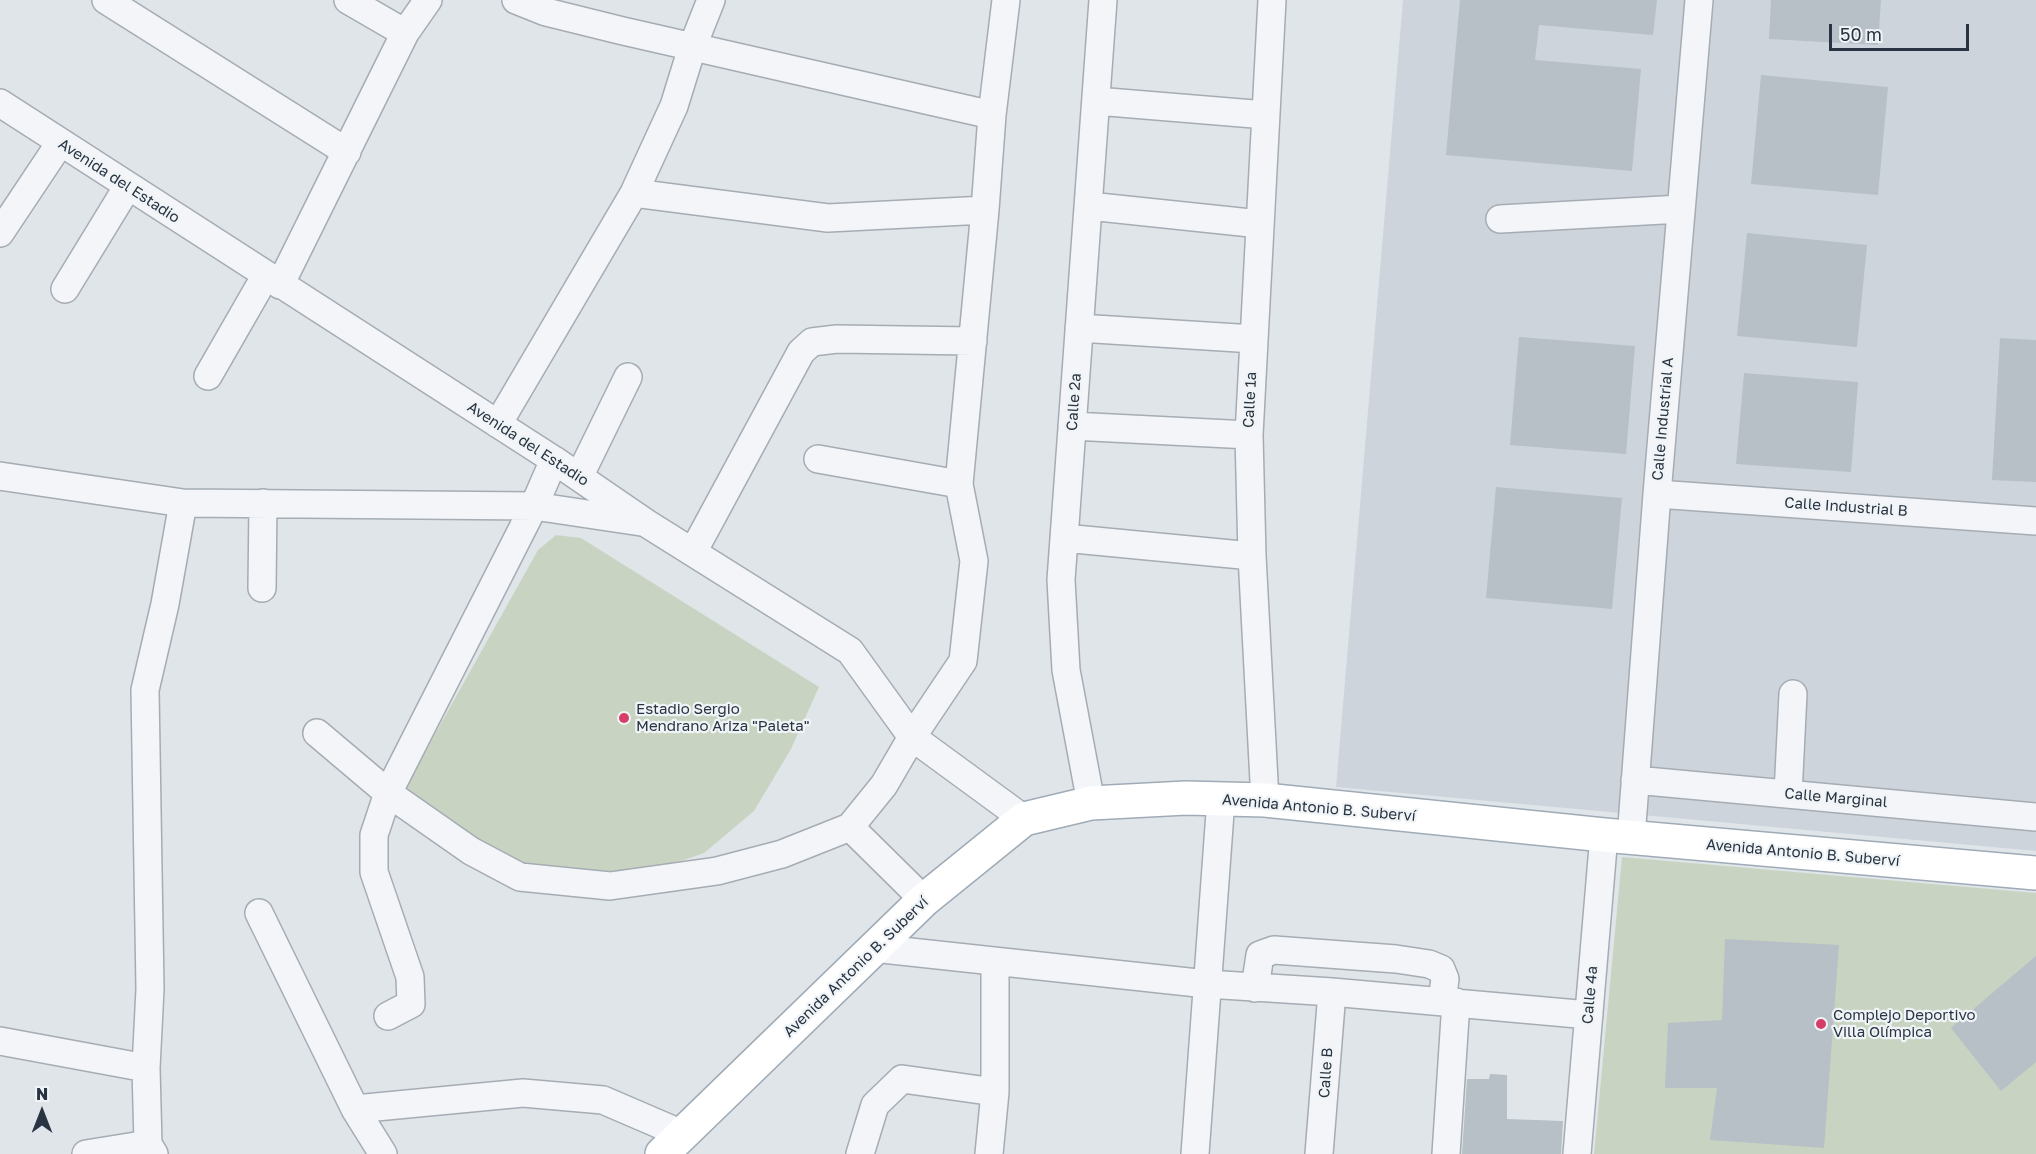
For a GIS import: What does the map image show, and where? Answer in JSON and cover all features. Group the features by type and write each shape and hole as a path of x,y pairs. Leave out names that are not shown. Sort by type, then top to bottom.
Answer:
{"main road":[{"name":"Avenida Antonio B. Suberví","path":"672,1144 924,900 1024,819 1091,803 1186,798 1265,800 1617,837 2036,873"}],"street":[{"path":"106,0 347,152"},
{"path":"348,0 405,33"},
{"path":"208,376 273,280 347,152 405,33 428,0"},
{"path":"516,0 546,12 692,48 992,115"},
{"path":"498,424 634,193 674,106 692,48 711,0"},
{"path":"317,733 388,793 471,851 520,877 610,886 717,871 782,854 850,827 884,785 912,737 963,661 974,561 959,484 992,115 1006,0"},
{"name":"Calle 2ª","path":"1091,803 1066,670 1060,580 1103,0"},
{"name":"Calle 1ª","path":"1265,800 1252,556 1249,435 1272,0"},
{"name":"Calle Industrial A","path":"1617,837 1635,780 1699,0"},
{"path":"1096,102 1266,115"},
{"name":"Avenida del Estadio","path":"0,104 555,460 646,523 849,651 912,737 1024,819"},
{"path":"0,233 60,142"},
{"path":"65,289 128,186"},
{"path":"634,193 828,218 985,210"},
{"path":"1089,206 1260,224"},
{"path":"1500,219 1681,209"},
{"path":"1079,328 1254,339"},
{"path":"693,552 801,352 812,342 837,339 973,341"},
{"path":"579,477 628,377"},
{"path":"1072,426 1249,435"},
{"path":"818,459 959,484"},
{"path":"388,1017 411,1004 410,977 374,872 374,835 388,793 534,506 555,460"},
{"path":"0,477 183,503 534,506 646,523"},
{"name":"Calle Industrial B","path":"1657,494 2036,521"},
{"path":"86,1154 151,1149 146,1068 150,989 146,690 165,604 183,503"},
{"path":"262,588 263,503"},
{"path":"1064,538 1252,556"},
{"path":"1788,794 1793,694"},
{"name":"Calle Marginal","path":"1635,780 2036,817"},
{"path":"1195,1154 1221,799"},
{"path":"850,827 924,900"},
{"name":"Calle 4ª","path":"1577,1154 1589,1015 1617,837"},
{"path":"260,913 355,1109 382,1154"},
{"path":"873,948 1207,984 1332,992 1589,1015"},
{"path":"1255,987 1260,956 1274,951 1396,959 1430,964 1441,969 1449,1002 1446,1154"},
{"path":"989,1154 994,1092 995,962"},
{"name":"Calle B","path":"1319,1154 1332,992"},
{"path":"0,1041 146,1068"},
{"path":"860,1154 874,1105 902,1079 994,1092"},
{"path":"355,1109 523,1093 603,1100 672,1144"}],"shaded area":[{"path":"1403,0 2036,0 2036,851 1336,787"}],"green space":[{"name":"Estadio Sergio Mendrano Ariza \"Paleta\"","path":"556,535 581,538 819,687 791,749 754,811 704,853 661,868 617,876 524,870 402,793 538,550"},
{"name":"Complejo Deportivo Villa Olímpica","path":"1622,857 2036,893 2036,1154 1594,1154"}],"building":[{"path":"1460,0 1657,0 1653,35 1539,25 1535,60 1641,69 1632,171 1446,155"},
{"path":"1771,0 1881,0 1878,45 1769,39"},
{"path":"1761,75 1888,87 1878,195 1751,184"},
{"path":"1747,233 1867,245 1857,347 1737,336"},
{"path":"1519,337 1635,346 1626,454 1510,445"},
{"path":"2000,338 2036,340 2036,482 1992,480"},
{"path":"1744,373 1858,382 1851,472 1736,464"},
{"path":"1496,487 1622,498 1612,609 1486,598"},
{"path":"1725,939 1839,945 1824,1148 1710,1140 1717,1088 1665,1088 1668,1023 1722,1020"},
{"path":"2036,956 2036,1062 2001,1091 1951,1028"},
{"path":"1490,1074 1507,1075 1507,1119 1563,1121 1561,1154 1462,1154 1467,1079 1489,1079"}],"place":[{"name":"Estadio Sergio Mendrano Ariza \"Paleta\"","path":"624,718"},
{"name":"Complejo Deportivo Villa Olímpica","path":"1821,1024"}]}
